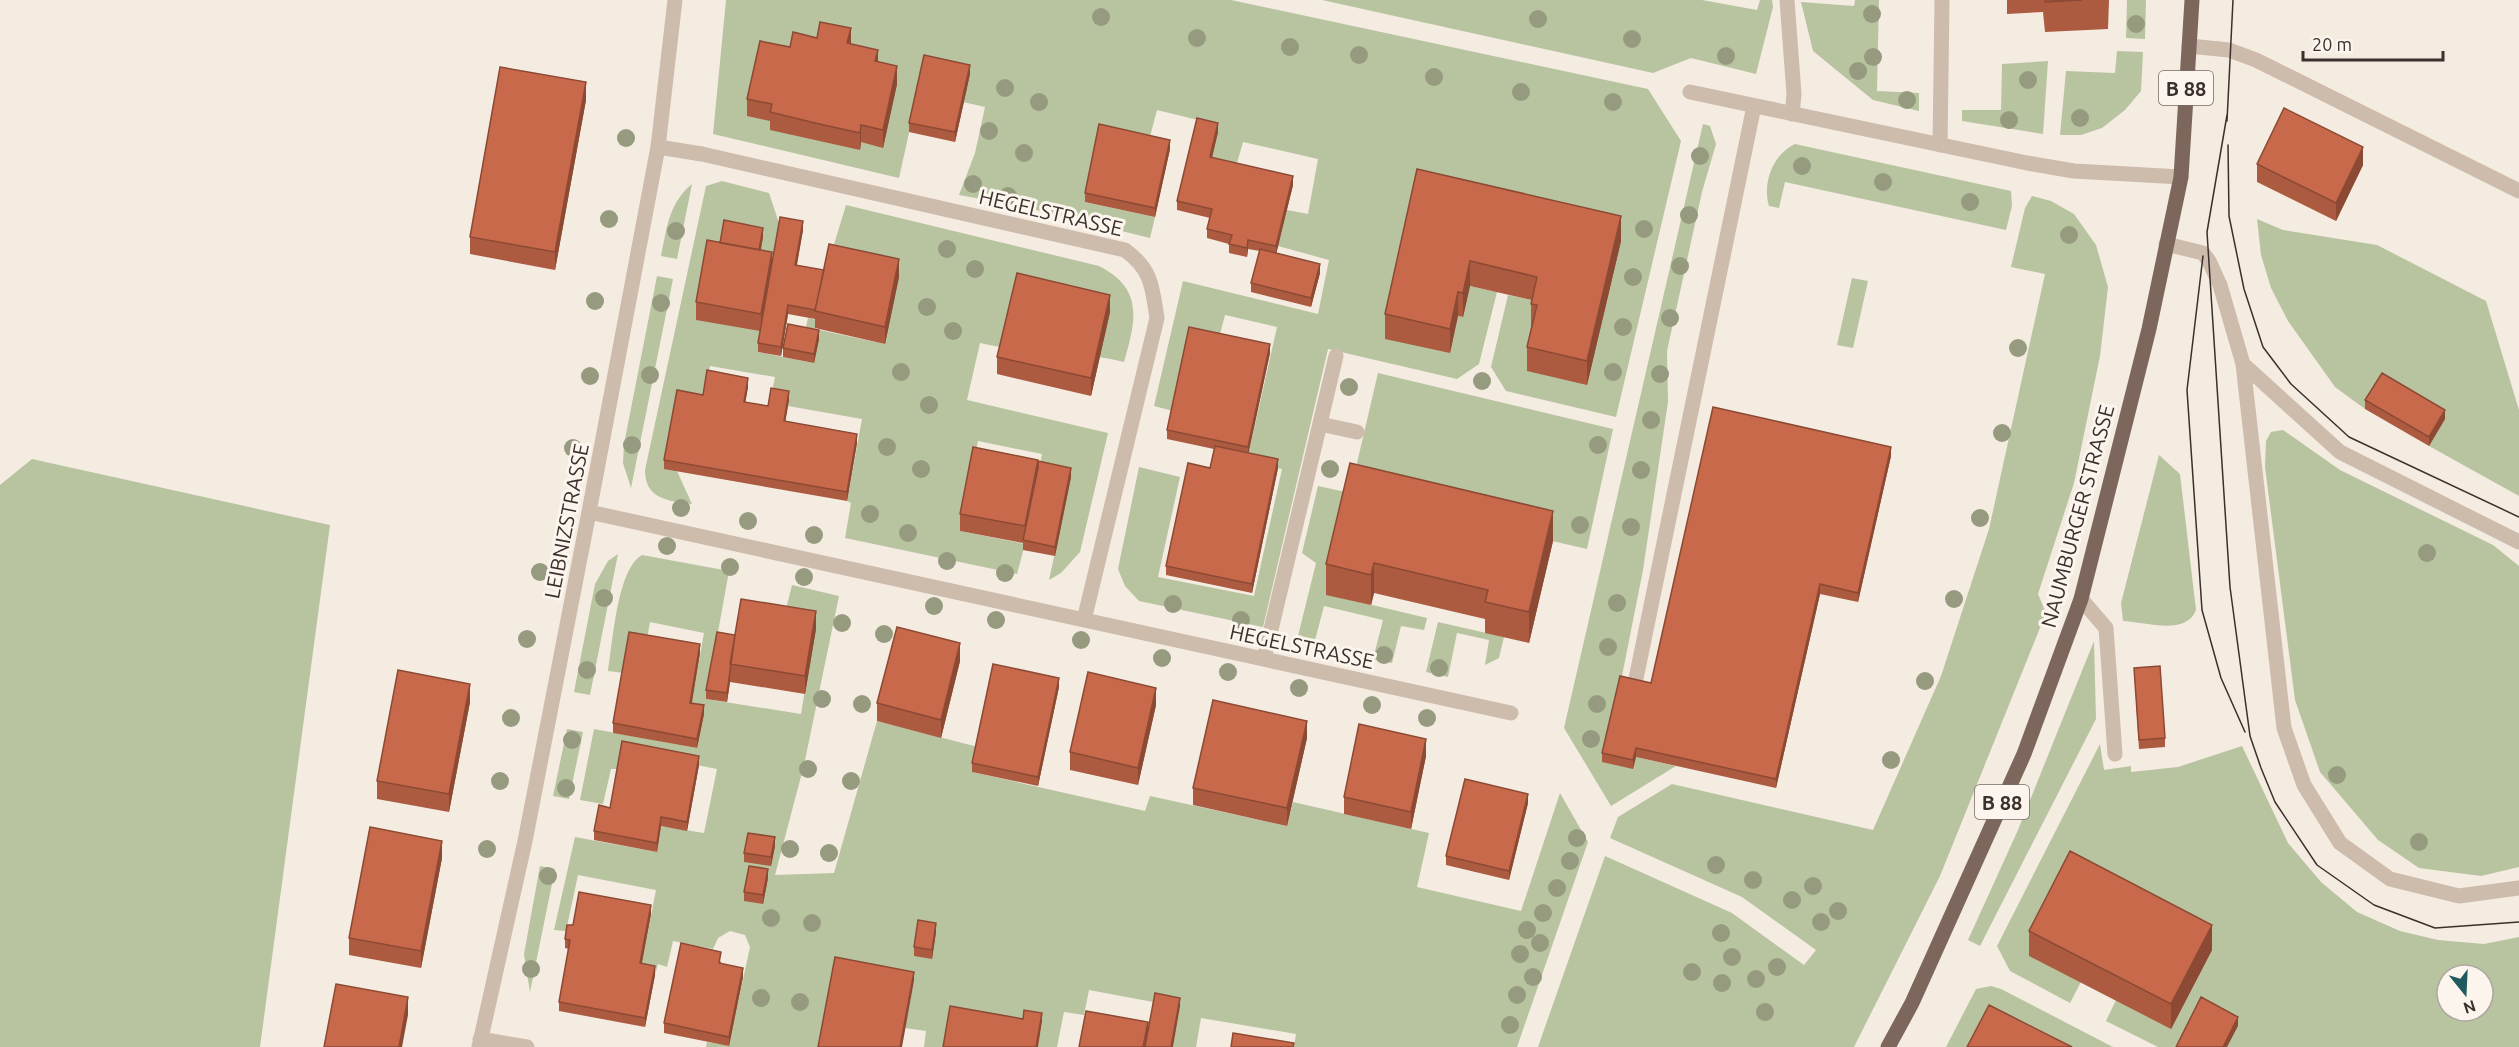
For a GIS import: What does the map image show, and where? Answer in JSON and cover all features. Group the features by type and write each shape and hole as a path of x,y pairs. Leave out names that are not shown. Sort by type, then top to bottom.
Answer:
{"main road":[{"name":"NAUMBURGER STRASSE","path":"1888,1047 1911,1003 2024,753 2081,599 2149,329 2181,177 2192,0"}],"street":[{"name":"LEIBNIZSTRASSE","path":"480,1043 525,841 658,147 675,0"},
{"path":"1787,0 1794,94 1792,114"},
{"path":"1940,145 1942,0"},
{"path":"2189,46 2229,50 2256,60 2519,191"},
{"path":"1690,92 2074,171 2181,177"},
{"path":"1628,718 1754,106"},
{"name":"HEGELSTRASSE","path":"658,147 702,154 1125,250 1143,263 1152,289 1157,318 1084,620"},
{"path":"2166,244 2203,253 2209,261 2220,285 2244,364 2284,728 2304,785 2340,843 2390,879 2459,896 2519,888"},
{"path":"1264,659 1336,356"},
{"path":"2244,364 2340,452 2519,542"},
{"path":"1320,424 1357,432"},
{"name":"HEGELSTRASSE","path":"589,512 1511,713"},
{"path":"2081,599 2106,628 2115,754"},
{"path":"480,1043 527,1047"}],"green space":[{"path":"726,0 1231,0 1648,89 1681,141 1616,417 1506,391 1491,367 1508,295 1537,301 1620,241 1417,194 1450,353 1458,316 1462,317 1470,286 1497,292 1479,364 1457,379 1328,349 1263,627 1139,601 1125,586 1118,569 1139,467 1180,477 1158,577 1254,596 1282,469 1215,455 1248,456 1277,327 1225,315 1218,342 1173,411 1154,406 1183,281 1318,314 1329,260 1278,246 1287,210 1308,214 1318,159 1243,142 1237,163 1212,157 1198,120 1157,110 1148,144 1085,202 1155,217 1150,238 1020,206 959,195 975,153 985,107 963,102 969,74 924,65 899,178 713,134"},
{"path":"1322,0 1702,0 1757,10 1760,0 1772,0 1773,7 1756,74 1691,58 1653,73"},
{"path":"1855,0 1879,0 1877,91 1919,93 1919,111 1873,100 1813,51 1801,2 1854,6"},
{"path":"2127,0 2146,0 2145,39 2126,38"},
{"path":"2117,51 2143,52 2141,91 2125,110 2102,128 2081,135 2060,135 2066,71 2115,73"},
{"path":"2048,61 2043,134 1962,121 1962,110 2001,110 2002,64"},
{"path":"1703,124 1710,126 1716,144 1702,192 1667,351 1668,402 1643,570 1620,686 1633,769 1636,757 1676,766 1611,806 1564,728"},
{"path":"1795,144 2011,191 2012,206 2006,230 1785,182 1779,208 1769,206 1767,188 1771,170 1781,155"},
{"path":"722,181 769,193 780,226 772,270 725,229 761,331 758,352 814,363 804,336 808,318 817,320 815,329 885,344 829,261 846,205 1099,266 1124,285 1130,295 1133,319 1124,362 980,343 967,400 1108,433 1080,552 1061,573 1049,580 1065,506 1039,470 1042,454 978,441 960,531 1025,544 1017,574 845,538 851,503 847,501 862,419 788,406 789,400 771,397 775,377 710,366 703,404 677,471 692,504 667,500 654,493 646,480 645,470 706,186"},
{"path":"692,184 677,259 661,256 670,216 678,199"},
{"path":"2032,196 2051,201 2074,214 2096,245 2108,287 2100,356 2074,483 2038,594 2046,613 1940,876 1854,1047 1538,1047 1605,856 1732,913 1804,965 1816,950 1742,897 1610,838 1618,817 1672,784 1873,830 1941,676 1989,529 2045,274 2011,267 2025,208"},
{"path":"2257,219 2283,230 2377,245 2486,301 2519,410 2519,496 2429,446 2445,419 2382,382 2365,409 2335,387 2288,321 2271,288 2261,255"},
{"path":"657,276 673,279 631,488 623,463 624,444"},
{"path":"1852,278 1868,281 1853,348 1837,345"},
{"path":"1378,373 1613,429 1587,549 1552,541 1326,594 1427,618 1424,630 1401,626 1392,663 1373,659 1383,620 1324,606 1315,640 1298,636 1316,563 1302,553 1318,486 1350,493"},
{"path":"2283,430 2340,470 2493,545 2519,566 2519,867 2481,876 2419,868 2378,840 2320,772 2295,700 2265,467 2266,441 2271,432"},
{"path":"2159,455 2180,474 2196,610 2184,623 2164,626 2123,621 2121,603"},
{"path":"32,459 330,525 260,1047 0,1047 0,485"},
{"path":"618,554 590,695 574,692 595,584 608,561"},
{"path":"642,555 729,571 706,699 801,714 816,623 784,617 792,585 839,596 804,765 775,875 834,873 877,721 978,747 972,772 1145,811 1150,796 1287,826 1293,802 1429,833 1417,887 1521,911 1560,793 1588,842 1517,1047 1294,1047 1296,1034 1201,1018 1196,1047 1173,1047 1180,1007 1089,990 1084,1015 1064,1012 1057,1047 1038,1047 1042,1023 944,1047 924,1047 926,1031 905,1028 914,981 820,1047 706,1047 707,1042 729,1045 750,947 745,935 730,931 718,938 713,949 673,941 667,967 658,964 655,975 640,972 656,890 578,875 566,931 554,930 575,837 657,852 661,826 704,833 717,769 622,750 618,769 611,769 603,804 580,800 594,729 697,748 690,712 704,633 650,622 646,644 624,673 608,671 614,625 622,590 627,575"},
{"path":"1438,622 1504,637 1499,658 1485,665 1489,640 1457,633 1448,677 1426,672"},
{"path":"2094,641 2096,719 1980,946 1968,940 2018,830"},
{"path":"567,729 583,732 569,799 553,796"},
{"path":"2100,744 2104,770 2131,766 2131,772 2178,767 2242,746 2288,843 2321,882 2357,912 2400,931 2438,940 2484,944 2519,937 2519,1047 2158,1047 2106,1021 2116,1000 2081,982 2070,1003 2010,971 1997,946"},
{"path":"540,866 555,869 530,992 524,954"},
{"path":"1991,986 2113,1047 1946,1047 1976,989"}],"building":[{"path":"2045,0 2082,0 2045,2"},
{"path":"820,22 851,28 847,43 878,50 875,61 897,66 883,130 861,125 860,133 815,123 770,112 772,104 747,99 760,41 790,47 793,32 817,38"},
{"path":"924,55 970,65 955,132 909,123"},
{"path":"500,67 586,82 555,252 470,237"},
{"path":"2284,108 2363,147 2336,203 2257,164"},
{"path":"1197,118 1218,123 1210,157 1293,176 1276,246 1248,240 1247,248 1229,244 1232,235 1207,229 1212,209 1177,201"},
{"path":"1099,124 1170,140 1155,208 1085,193"},
{"path":"1417,169 1621,216 1587,361 1527,347 1537,305 1531,304 1537,277 1470,261 1463,293 1458,292 1450,329 1385,314"},
{"path":"780,217 803,221 795,265 824,270 815,310 788,305 781,347 758,343"},
{"path":"724,220 763,228 759,250 720,243"},
{"path":"707,240 772,252 761,314 696,302"},
{"path":"829,244 899,259 885,327 815,311"},
{"path":"1260,249 1320,264 1311,298 1251,283"},
{"path":"1017,273 1110,295 1091,378 997,357"},
{"path":"788,324 819,330 814,354 783,348"},
{"path":"1189,327 1270,344 1248,447 1167,430"},
{"path":"707,370 748,378 744,402 768,406 771,388 789,391 784,421 857,434 847,492 664,460 677,390 703,395"},
{"path":"2382,373 2445,410 2429,437 2365,400"},
{"path":"1713,407 1891,447 1858,593 1820,584 1776,779 1636,748 1633,760 1602,753 1620,676 1651,683"},
{"path":"1215,446 1278,459 1252,584 1166,566 1188,463 1210,468"},
{"path":"973,447 1038,460 1025,526 960,514"},
{"path":"1038,461 1071,468 1055,547 1023,540"},
{"path":"1350,463 1553,511 1529,612 1485,602 1488,590 1374,563 1371,575 1326,564"},
{"path":"741,599 816,611 805,676 730,664"},
{"path":"897,627 960,643 941,720 877,703"},
{"path":"629,632 700,644 690,703 704,705 697,739 613,723"},
{"path":"717,632 735,635 727,693 706,690"},
{"path":"993,664 1059,678 1038,777 972,763"},
{"path":"2160,666 2165,738 2139,740 2134,668"},
{"path":"398,670 470,684 449,794 377,781"},
{"path":"1088,672 1156,688 1138,768 1070,752"},
{"path":"1213,700 1307,721 1287,808 1193,788"},
{"path":"1359,724 1426,739 1411,812 1344,797"},
{"path":"622,741 699,756 687,822 661,817 657,843 594,831 599,805 610,808"},
{"path":"1465,779 1528,794 1509,871 1446,856"},
{"path":"370,827 442,841 421,951 349,938"},
{"path":"748,833 775,837 771,857 744,853"},
{"path":"2070,851 2212,925 2171,1004 2029,931"},
{"path":"749,866 768,869 763,895 744,892"},
{"path":"579,892 651,905 640,963 655,966 645,1018 559,1002 570,940 565,939 567,925 573,925"},
{"path":"918,920 936,923 932,950 914,947"},
{"path":"681,943 721,952 719,963 743,968 729,1037 664,1023"},
{"path":"835,957 914,972 900,1047 818,1047"},
{"path":"336,984 408,997 399,1047 324,1047"},
{"path":"1155,993 1180,998 1171,1047 1145,1047"},
{"path":"2201,997 2238,1017 2223,1047 2176,1047"},
{"path":"1989,1005 2072,1047 1967,1047"},
{"path":"950,1006 1023,1019 1024,1010 1042,1013 1036,1047 943,1047"},
{"path":"1086,1011 1148,1022 1143,1047 1079,1047"},
{"path":"1233,1033 1294,1043 1293,1047 1231,1047"}],"tram line":[{"path":"2227,121 2233,0"},
{"path":"2227,115 2207,232 2230,587 2250,736 2261,768 2275,802 2317,865 2374,905 2435,928 2519,922"},
{"path":"2228,145 2229,216 2244,289 2263,347 2291,384 2349,437 2519,517"},
{"path":"2203,256 2187,390 2202,610 2221,678 2245,732"}]}
